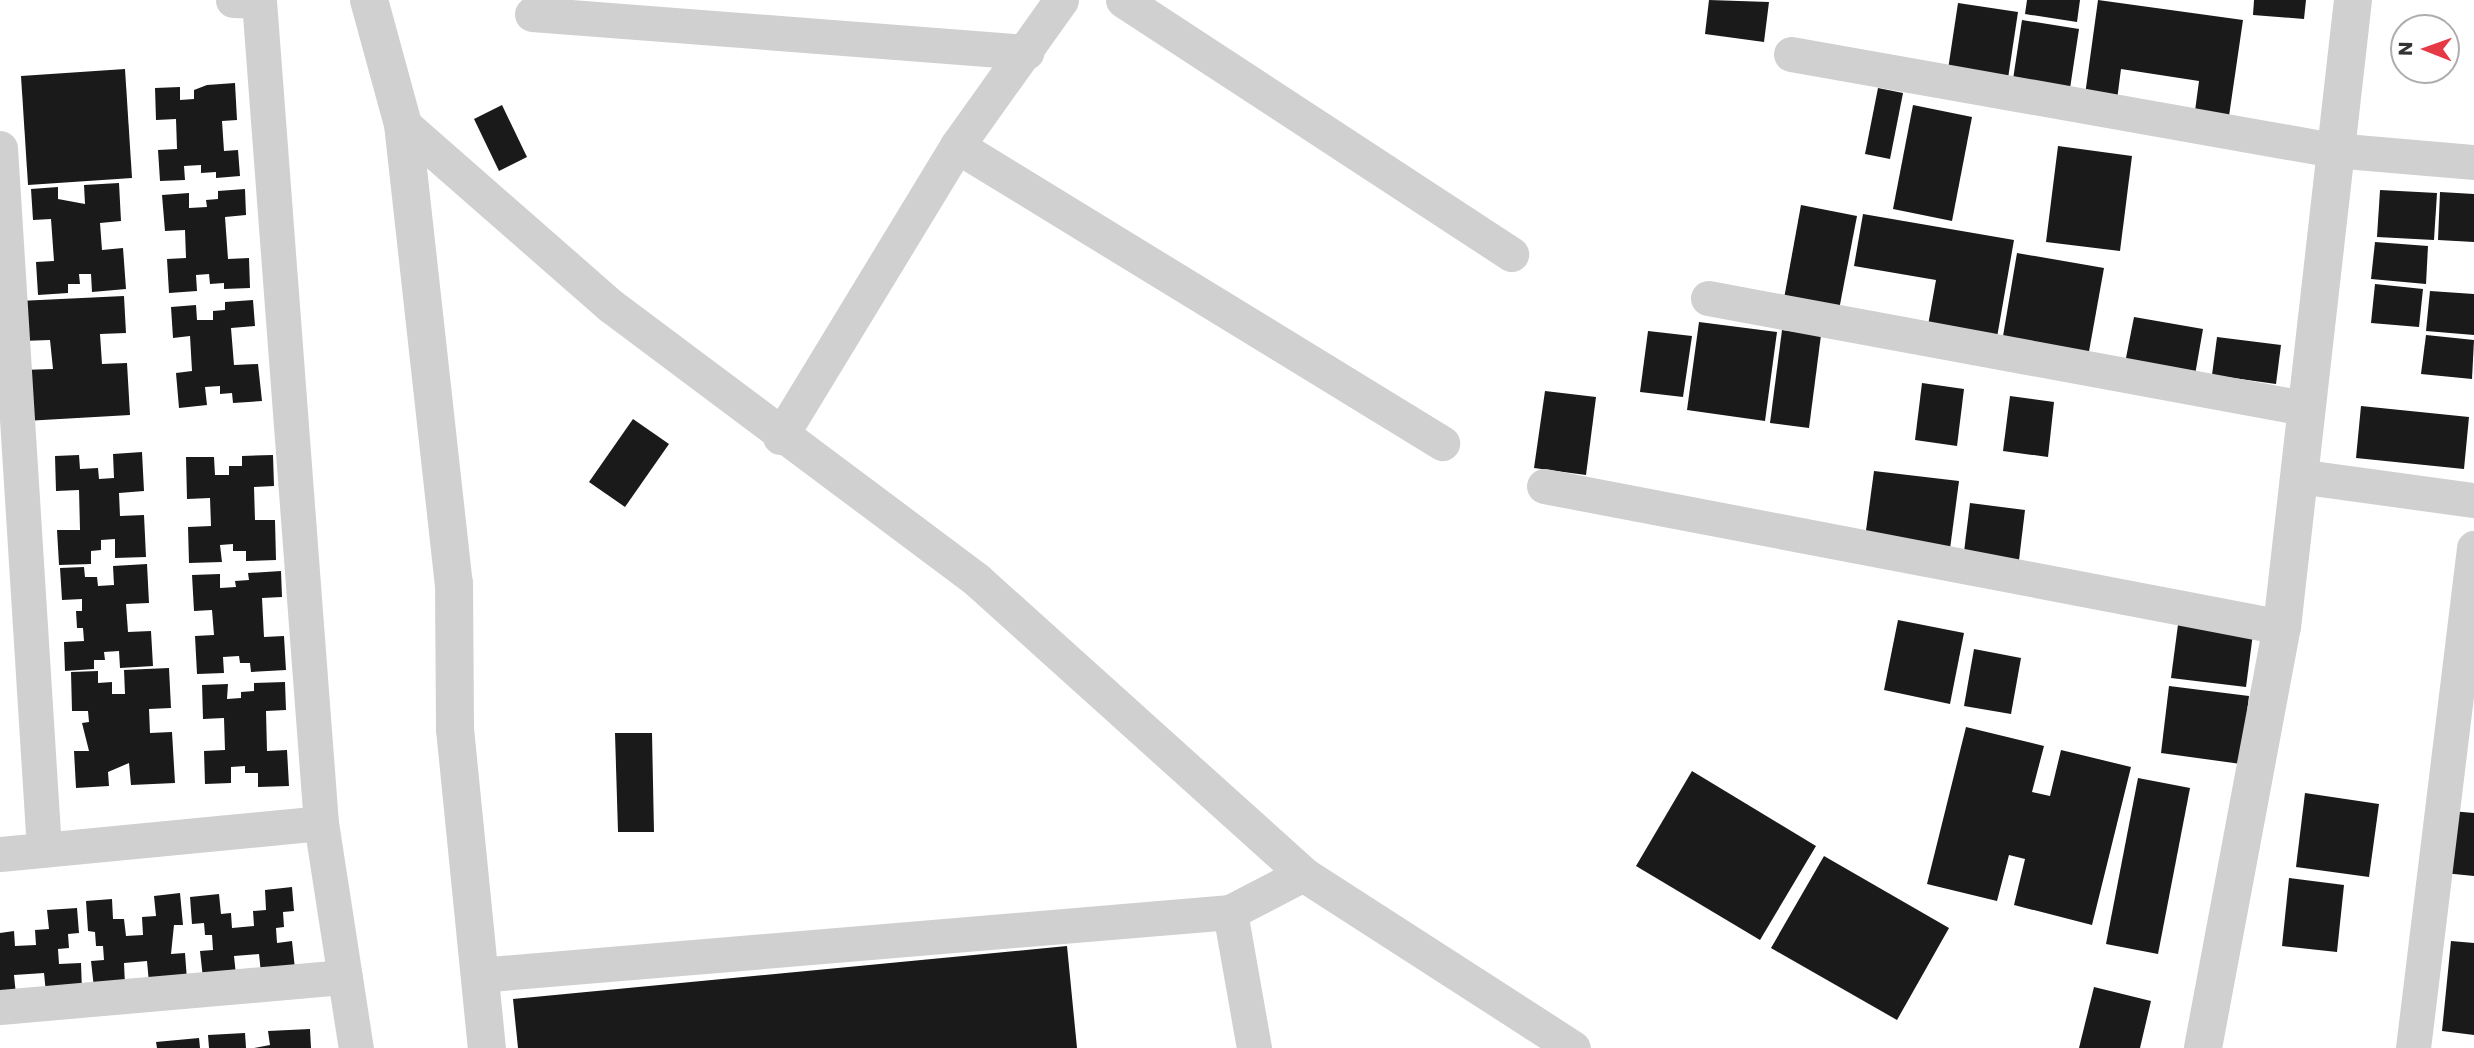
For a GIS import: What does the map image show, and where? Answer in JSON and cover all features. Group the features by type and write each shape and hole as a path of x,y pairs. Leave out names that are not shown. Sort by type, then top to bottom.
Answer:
{"street":[{"path":"233,0 259,1 321,823 356,1048"},
{"path":"369,0 404,124 454,583 455,729 486,1048"},
{"path":"780,437 957,146 1027,52 1061,0"},
{"path":"1123,0 1511,254"},
{"path":"2203,1048 2282,627 2333,150 2353,0"},
{"path":"531,14 1027,52"},
{"path":"1791,54 2333,150 2474,162"},
{"path":"404,124 611,306 780,437 977,580 1303,874 1573,1048"},
{"path":"957,146 1442,443"},
{"path":"0,148 44,850"},
{"path":"1707,298 2304,408"},
{"path":"2298,476 2474,500"},
{"path":"1544,486 2282,627"},
{"path":"2413,1048 2474,548"},
{"path":"0,854 321,823"},
{"path":"478,975 1230,912 1303,874"},
{"path":"1230,912 1254,1048"},
{"path":"0,1007 345,977"}],"building":[{"path":"1709,0 1769,2 1764,42 1705,34"},
{"path":"2027,0 2080,0 2077,22 2025,14"},
{"path":"2098,0 2243,20 2229,116 2195,111 2199,81 2121,69 2117,100 2085,95"},
{"path":"2254,0 2306,0 2304,19 2253,15"},
{"path":"1958,3 2018,12 2007,85 1947,76"},
{"path":"2022,20 2079,29 2069,95 2012,86"},
{"path":"125,69 132,178 28,185 21,76"},
{"path":"235,83 237,120 222,121 224,151 238,150 240,176 216,178 216,172 201,173 201,165 184,166 185,180 160,181 158,150 177,149 176,119 156,120 155,88 180,87 180,100 194,99 194,90 207,85"},
{"path":"1878,88 1903,93 1890,159 1865,154"},
{"path":"502,105 527,157 499,171 474,119"},
{"path":"1913,105 1972,117 1952,221 1893,209"},
{"path":"2058,146 2132,156 2120,251 2046,242"},
{"path":"119,183 121,221 100,223 102,250 123,248 126,289 92,292 91,274 79,274 80,284 68,284 68,293 38,295 36,262 54,261 51,219 33,220 31,189 58,187 58,199 85,204 84,185"},
{"path":"245,189 246,215 225,217 228,259 249,258 250,288 224,289 224,283 210,284 209,274 196,275 197,291 169,293 167,259 186,258 185,230 165,231 162,195 189,193 189,208 207,207 206,200 218,199 218,191"},
{"path":"2380,190 2437,193 2434,240 2377,237"},
{"path":"2440,192 2474,194 2474,242 2438,240"},
{"path":"1801,205 1857,216 1838,315 1783,304"},
{"path":"1863,214 2014,240 1996,343 1927,331 1936,280 1854,266"},
{"path":"2375,242 2428,246 2426,284 2371,279"},
{"path":"2017,253 2104,268 2088,357 2002,342"},
{"path":"2375,284 2423,289 2419,327 2371,323"},
{"path":"2430,291 2474,294 2474,335 2426,331"},
{"path":"124,296 126,333 100,334 102,364 127,363 130,415 25,421 22,370 53,369 50,340 21,341 19,301"},
{"path":"253,300 255,326 231,328 234,365 258,364 262,401 233,403 232,393 220,394 220,386 205,387 207,405 179,408 176,373 192,371 190,336 173,338 171,307 196,305 197,320 213,320 213,311 225,310 225,302"},
{"path":"2134,317 2203,329 2195,375 2125,363"},
{"path":"1699,322 1777,332 1765,421 1687,410"},
{"path":"1782,330 1821,335 1809,428 1770,423"},
{"path":"1648,331 1692,336 1683,397 1640,392"},
{"path":"2426,335 2474,340 2472,379 2421,374"},
{"path":"2217,337 2281,345 2276,384 2212,375"},
{"path":"1922,383 1964,389 1957,446 1915,440"},
{"path":"1545,391 1596,397 1586,475 1534,468"},
{"path":"2010,396 2054,402 2048,457 2003,451"},
{"path":"2361,406 2469,417 2464,469 2356,458"},
{"path":"633,419 669,444 625,507 589,482"},
{"path":"142,452 144,491 119,493 120,516 144,515 146,557 115,558 115,539 101,540 101,550 91,551 91,564 59,565 57,530 80,530 79,490 56,491 55,456 79,455 80,469 98,468 99,479 114,478 113,454"},
{"path":"273,455 274,486 254,487 255,520 275,520 276,560 246,561 246,551 233,551 233,544 220,545 222,562 189,563 188,527 211,526 210,498 187,499 186,457 214,457 215,475 229,475 229,466 242,466 242,456"},
{"path":"1874,471 1959,481 1950,549 1865,538"},
{"path":"1970,503 2025,510 2019,560 1964,552"},
{"path":"147,564 149,603 126,604 128,632 151,631 153,666 120,668 119,651 104,652 105,660 94,660 94,669 65,671 64,642 84,641 83,628 77,628 76,611 82,611 82,599 62,600 60,568 84,567 85,577 97,577 98,586 114,585 113,566"},
{"path":"281,571 282,597 262,598 264,637 284,636 286,670 251,672 250,663 240,663 239,656 223,657 224,673 197,674 195,636 214,635 212,610 194,611 192,575 220,574 220,588 236,587 235,581 249,580 248,573"},
{"path":"2179,617 2254,626 2246,687 2171,678"},
{"path":"1898,620 1964,633 1950,704 1884,690"},
{"path":"1974,649 2021,658 2011,714 1964,706"},
{"path":"169,668 171,708 149,709 150,733 172,732 175,783 131,785 129,763 108,772 109,786 76,788 74,751 89,751 82,723 89,722 88,711 72,711 71,672 98,671 98,683 112,682 112,694 125,694 124,670"},
{"path":"285,682 286,710 266,711 267,751 287,750 289,786 258,787 258,773 245,773 245,766 231,767 231,783 205,784 204,751 225,750 224,718 203,719 202,685 228,684 227,699 241,698 241,692 254,691 254,683"},
{"path":"2169,686 2249,696 2241,764 2161,753"},
{"path":"1966,727 2044,746 2032,792 2050,796 2061,750 2131,767 2092,925 2014,905 2025,859 2009,855 1997,901 1927,884"},
{"path":"615,733 652,733 654,832 618,832"},
{"path":"1692,771 1816,846 1760,940 1636,866"},
{"path":"2138,778 2190,788 2158,954 2106,944"},
{"path":"2305,793 2379,804 2369,877 2296,867"},
{"path":"2451,811 2474,813 2474,876 2444,873"},
{"path":"1824,856 1949,928 1897,1020 1771,948"},
{"path":"2289,878 2344,885 2337,952 2282,946"},
{"path":"292,887 294,911 283,912 284,927 276,928 277,943 292,941 295,969 261,973 259,954 234,956 236,975 203,978 200,951 213,950 212,935 205,935 204,923 192,924 190,897 219,894 221,914 231,913 232,928 254,926 253,911 266,910 265,890"},
{"path":"180,893 183,925 174,925 171,954 185,953 187,980 149,983 147,961 124,963 125,985 94,988 91,961 104,960 103,946 96,946 95,932 88,931 86,901 112,899 113,919 124,919 126,936 143,935 142,917 156,916 154,896"},
{"path":"77,908 79,933 68,934 69,948 58,949 59,964 81,963 82,991 46,993 44,973 14,975 16,995 0,996 0,933 14,931 15,946 36,945 35,930 49,929 47,910"},
{"path":"2451,941 2474,943 2474,1035 2442,1031"},
{"path":"1067,946 1077,1048 518,1048 513,999"},
{"path":"2094,987 2151,1001 2140,1048 2079,1048"},
{"path":"310,1029 311,1048 254,1048 270,1045 268,1031"},
{"path":"245,1033 246,1048 209,1048 208,1035"},
{"path":"199,1038 200,1048 157,1048 156,1042"}]}
